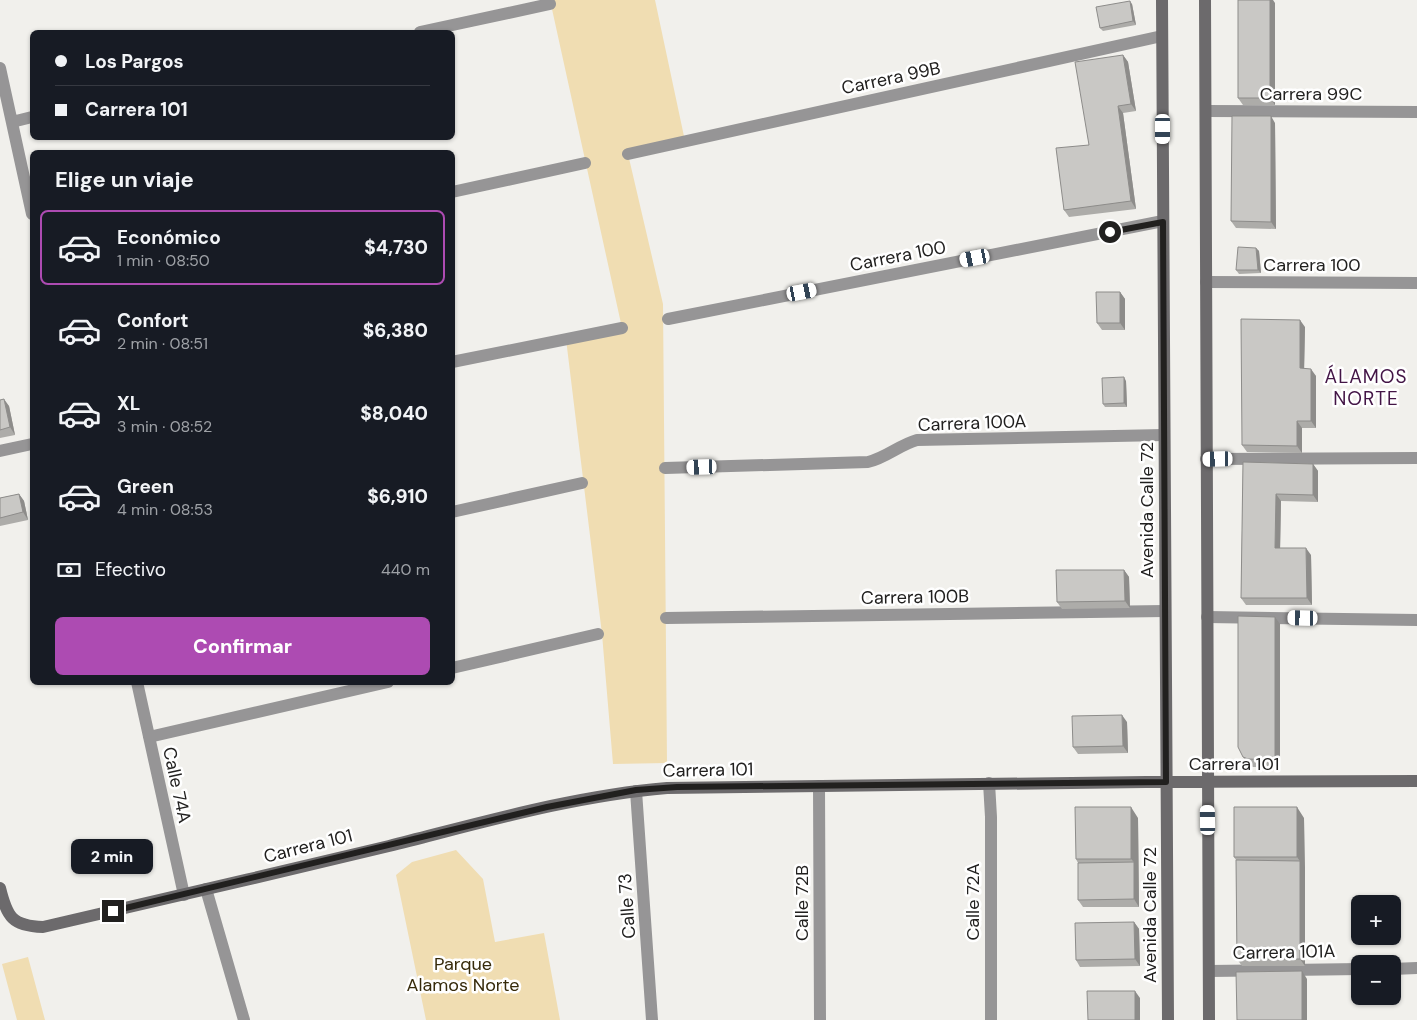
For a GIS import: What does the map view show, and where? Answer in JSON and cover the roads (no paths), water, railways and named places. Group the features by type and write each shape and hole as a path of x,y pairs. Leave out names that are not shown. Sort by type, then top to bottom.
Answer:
{"main road":[{"name":"Avenida Calle 72","path":"1162,0 1168,1020"},
{"path":"1205,0 1209,1020"},
{"name":"Carrera 101","path":"0,888 8,912 17,923 43,927 184,895 547,807 636,790 677,787 1417,781"}],"street":[{"path":"429,30 550,4"},
{"name":"Carrera 99B","path":"628,154 1162,36"},
{"path":"0,68 30,205"},
{"name":"Carrera 99C","path":"1206,111 1417,112"},
{"path":"12,122 30,118"},
{"path":"455,191 585,163"},
{"name":"Carrera 100","path":"668,319 1163,222"},
{"name":"Carrera 100","path":"1206,282 1417,283"},
{"path":"455,361 622,328"},
{"name":"Carrera 100A","path":"665,468 868,462 879,460 906,444 917,440 1164,435"},
{"path":"0,451 30,444"},
{"path":"1206,459 1417,458"},
{"path":"455,511 582,482"},
{"name":"Carrera 100B","path":"666,618 1165,611"},
{"path":"1207,617 1417,620"},
{"path":"455,667 598,634"},
{"name":"Calle 74A","path":"138,685 184,895"},
{"path":"149,737 375,685"},
{"name":"Calle 72A","path":"989,784 991,816 991,1020"},
{"name":"Calle 72B","path":"819,786 820,1020"},
{"name":"Calle 73","path":"636,790 652,1020"},
{"path":"206,889 244,1020"},
{"path":"1401,968 1417,968"},
{"name":"Carrera 101A","path":"1209,971 1351,969"}],"district":[{"name":"ÁLAMOS NORTE","path":"1366,387"}],"park label":[{"name":"Parque Alamos Norte","path":"463,974"}]}
